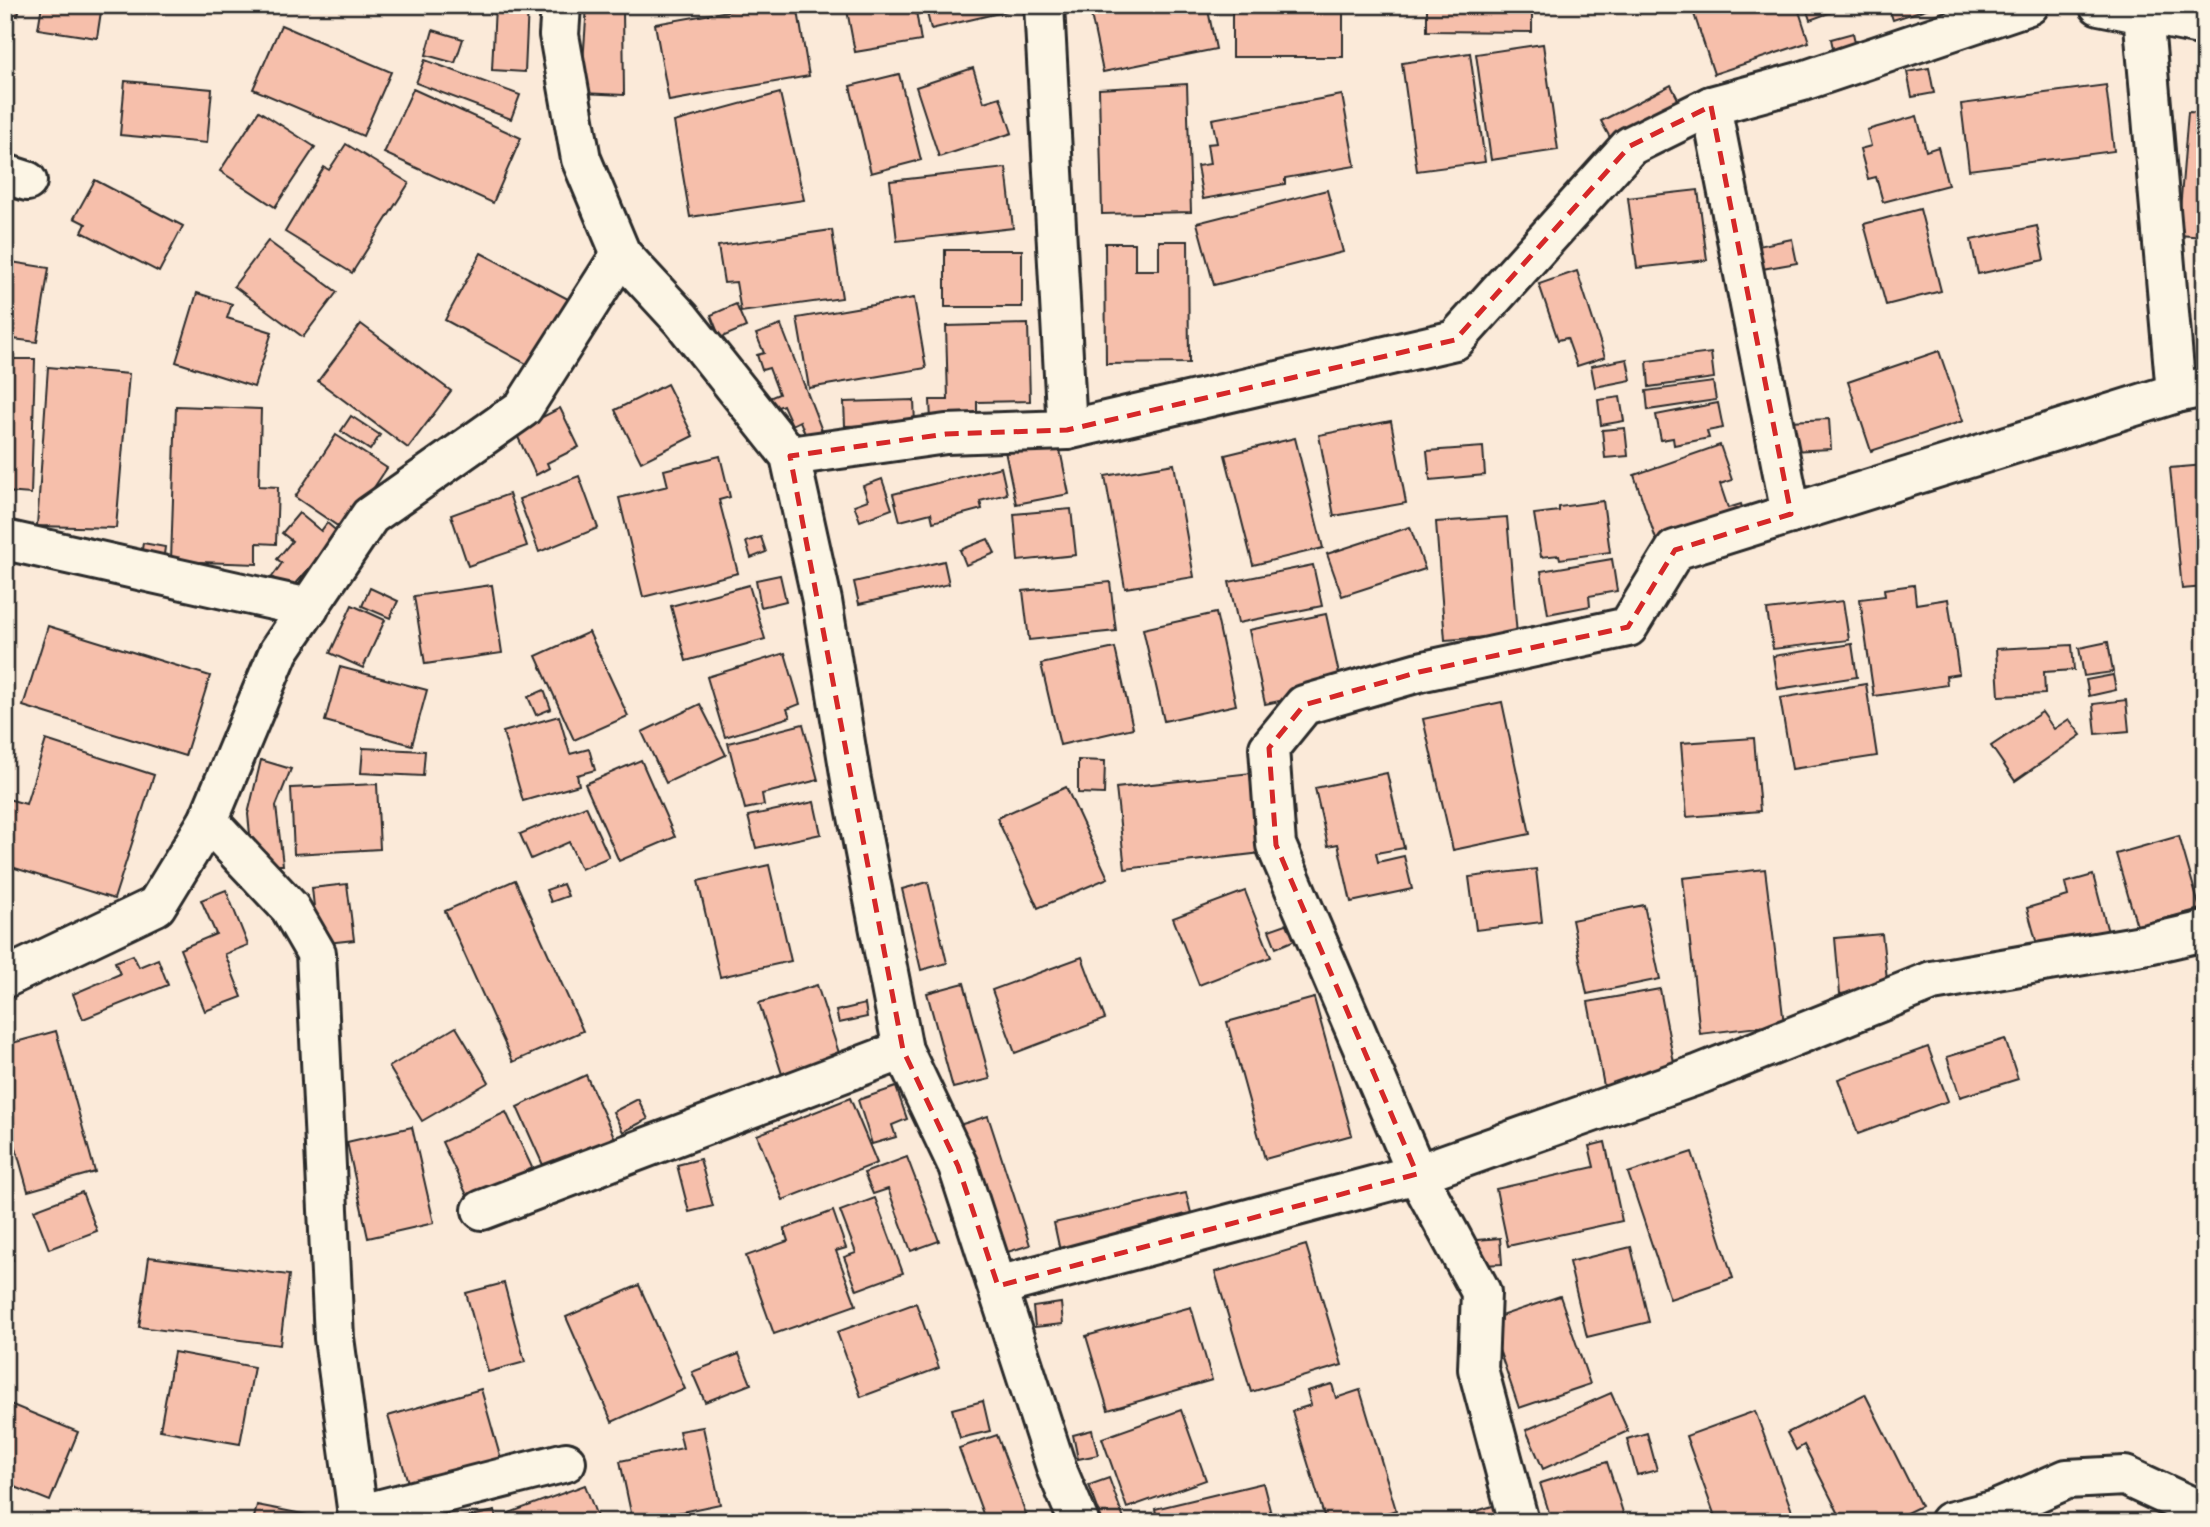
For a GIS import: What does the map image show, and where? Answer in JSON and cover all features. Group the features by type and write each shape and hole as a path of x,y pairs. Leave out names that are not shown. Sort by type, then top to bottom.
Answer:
{"street":[{"path":"561,5 559,35 581,159 621,254 681,319 790,456 822,601 851,780 903,1050 958,1166 1057,1470 1079,1522"},
{"path":"1044,5 1067,430"},
{"path":"790,456 946,434 1067,430 1455,340 1630,146 1711,106 1803,81 2029,5"},
{"path":"2099,5 2205,26"},
{"path":"1519,1522 1478,1369 1481,1292 1417,1174 1276,845 1269,748 1304,705 1419,672 1628,627 1675,550 2191,390 2143,13"},
{"path":"1711,106 1791,514"},
{"path":"5,978 156,906 208,821 279,651 370,516 523,408 621,254"},
{"path":"5,540 309,608"},
{"path":"208,821 290,908 316,953 334,1338 357,1518 566,1462"},
{"path":"998,1286 1417,1174 1700,1074 1932,981 2148,944 2205,931"},
{"path":"482,1210 903,1050"},
{"path":"1949,1522 1996,1510 2067,1479 2125,1476 2205,1513"}],"highlighted area":[{"path":"1711,106 1791,514 1675,550 1628,627 1419,672 1304,705 1269,748 1276,845 1417,1174 998,1286 958,1166 903,1050 790,456 946,434 1067,430 1455,340 1630,146"}],"building":[{"path":"5,5 20,5 18,16 5,14"},
{"path":"42,5 102,5 97,38 38,29"},
{"path":"235,5 281,5 280,12"},
{"path":"495,5 528,5 525,72 492,70"},
{"path":"587,5 623,9 624,95 581,93"},
{"path":"762,5 797,5 809,76 669,101 655,24"},
{"path":"846,5 915,5 921,41 855,52"},
{"path":"925,5 1019,5 1020,8 931,29"},
{"path":"1089,5 1207,5 1216,49 1103,72"},
{"path":"1232,5 1343,5 1343,57 1232,57"},
{"path":"1427,5 1532,5 1532,32 1427,31"},
{"path":"1543,5 1577,5 1577,7 1543,10"},
{"path":"1721,5 1797,5 1809,42 1714,74 1694,14"},
{"path":"1805,5 1848,5 1848,6 1810,20"},
{"path":"1888,5 1938,5 1893,20"},
{"path":"281,25 391,72 363,136 253,89"},
{"path":"433,30 463,39 455,63 426,55"},
{"path":"1853,33 1857,51 1835,57 1831,39"},
{"path":"1543,44 1558,150 1491,160 1476,54"},
{"path":"1470,53 1485,162 1417,171 1402,63"},
{"path":"425,60 520,95 511,119 416,83"},
{"path":"973,68 984,102 1000,97 1012,133 939,157 916,87"},
{"path":"1929,68 1934,93 1912,97 1907,72"},
{"path":"899,74 921,160 871,173 850,86"},
{"path":"125,81 212,89 207,143 120,135"},
{"path":"1187,84 1191,212 1102,214 1099,89"},
{"path":"1671,85 1684,111 1615,147 1601,121"},
{"path":"2106,85 2114,151 1969,170 1961,104"},
{"path":"413,89 521,138 493,203 384,153"},
{"path":"780,93 804,200 690,217 674,122"},
{"path":"1342,95 1355,166 1285,178 1285,184 1203,199 1197,166 1210,164 1207,144 1217,143 1212,119"},
{"path":"259,111 315,147 275,207 220,171"},
{"path":"2188,112 2205,113 2205,237 2178,235"},
{"path":"1917,116 1926,151 1938,147 1948,185 1883,202 1876,177 1868,179 1860,149 1871,146 1867,130"},
{"path":"346,144 409,183 352,273 285,232 324,167 329,170"},
{"path":"1006,168 1013,228 897,241 890,181"},
{"path":"95,180 183,226 159,272 82,232 86,224 74,218"},
{"path":"1327,190 1343,252 1214,285 1197,223"},
{"path":"1698,190 1707,260 1637,268 1628,198"},
{"path":"1920,209 1941,291 1886,305 1864,224"},
{"path":"2037,226 2044,260 1978,274 1971,240"},
{"path":"832,230 842,298 741,312 736,282 724,283 718,246"},
{"path":"1792,239 1797,263 1762,269 1758,246"},
{"path":"268,241 337,292 303,337 234,286"},
{"path":"1159,241 1188,241 1189,363 1106,364 1105,243 1135,243 1135,270 1159,270"},
{"path":"945,250 1022,250 1022,307 945,307"},
{"path":"481,253 568,299 532,367 445,320"},
{"path":"5,261 49,268 37,342 5,338"},
{"path":"1577,271 1605,357 1577,366 1567,338 1558,340 1539,284"},
{"path":"197,293 232,304 227,318 272,332 254,387 176,362"},
{"path":"914,298 926,368 809,388 797,318"},
{"path":"736,304 746,327 720,338 711,315"},
{"path":"361,324 451,391 408,448 318,381"},
{"path":"1028,324 1030,401 977,402 977,420 931,421 930,400 948,400 946,326"},
{"path":"781,325 824,436 808,442 800,421 792,425 783,405 773,409 769,398 779,394 769,368 762,370 757,355 764,353 756,334"},
{"path":"1939,351 1963,421 1871,451 1848,382"},
{"path":"1711,353 1714,378 1649,387 1647,361"},
{"path":"5,359 35,359 31,494 5,492"},
{"path":"1627,359 1631,380 1595,387 1591,366"},
{"path":"48,367 129,374 116,528 37,526"},
{"path":"1713,382 1716,400 1648,410 1646,391"},
{"path":"667,384 693,436 641,462 615,410"},
{"path":"1620,397 1624,421 1601,425 1598,400"},
{"path":"914,400 915,424 845,426 844,402"},
{"path":"1718,403 1723,428 1707,431 1709,438 1674,445 1673,438 1661,440 1656,415"},
{"path":"176,406 261,409 259,486 278,487 276,544 257,543 257,564 171,561"},
{"path":"560,408 579,447 547,463 549,468 536,475 515,431"},
{"path":"351,416 380,435 370,450 341,431"},
{"path":"1829,419 1831,449 1790,451 1789,421"},
{"path":"1391,421 1406,503 1334,516 1319,435"},
{"path":"1625,428 1628,456 1605,458 1602,430"},
{"path":"336,435 387,468 345,531 295,497"},
{"path":"1295,438 1323,548 1253,565 1225,455"},
{"path":"1058,440 1069,494 1016,504 1005,451"},
{"path":"1720,445 1732,480 1720,484 1728,508 1741,504 1747,524 1661,554 1634,475"},
{"path":"1483,447 1485,475 1430,480 1427,451"},
{"path":"720,456 730,497 719,500 738,573 643,597 619,498 668,486 664,470"},
{"path":"1174,464 1194,577 1125,588 1105,476"},
{"path":"2205,465 2205,587 2182,589 2170,468"},
{"path":"1001,467 1007,494 980,501 982,509 933,522 931,513 900,521 893,494"},
{"path":"579,476 598,528 539,552 519,499"},
{"path":"882,479 892,509 860,521 854,505 868,500 863,486"},
{"path":"509,494 527,546 468,566 451,515"},
{"path":"1603,501 1610,552 1560,559 1559,555 1541,557 1534,514 1559,511 1559,507"},
{"path":"1071,509 1076,555 1018,561 1014,514"},
{"path":"299,513 321,531 327,523 339,533 289,592 272,577 282,563 277,559 292,541 282,533"},
{"path":"1507,517 1517,635 1445,640 1436,522"},
{"path":"1410,527 1425,569 1342,596 1327,554"},
{"path":"761,537 766,552 751,558 746,542"},
{"path":"988,539 995,553 966,565 960,550"},
{"path":"143,543 165,547 162,570 139,567"},
{"path":"1612,559 1617,591 1589,596 1590,606 1548,614 1541,571"},
{"path":"944,561 949,584 859,604 854,582"},
{"path":"1313,565 1322,606 1238,623 1229,582"},
{"path":"780,575 786,601 761,607 756,580"},
{"path":"1110,582 1116,631 1029,640 1023,591"},
{"path":"492,585 502,653 425,664 414,596"},
{"path":"749,585 765,639 686,661 671,606"},
{"path":"1914,585 1916,604 1948,599 1959,674 1946,676 1947,685 1874,696 1860,599 1885,596 1884,589"},
{"path":"370,588 398,601 390,618 362,606"},
{"path":"1843,601 1849,640 1773,649 1767,610"},
{"path":"352,605 385,620 363,668 330,653"},
{"path":"1216,613 1236,705 1164,721 1143,629"},
{"path":"1326,614 1342,688 1265,704 1249,630"},
{"path":"48,626 210,676 185,756 23,706"},
{"path":"589,632 628,716 574,740 536,656"},
{"path":"2108,642 2113,672 2084,676 2079,648"},
{"path":"1852,644 1857,677 1778,689 1773,656"},
{"path":"2072,645 2074,670 2044,672 2045,694 1999,696 1996,649"},
{"path":"1115,648 1133,728 1060,745 1041,664"},
{"path":"785,653 800,704 787,709 790,717 725,737 707,677"},
{"path":"340,667 427,690 412,745 325,721"},
{"path":"2113,675 2116,690 2089,696 2086,680"},
{"path":"1866,684 1877,756 1792,769 1780,698"},
{"path":"544,690 551,709 536,715 528,697"},
{"path":"2126,700 2129,731 2096,734 2093,704"},
{"path":"1502,702 1530,834 1453,850 1423,719"},
{"path":"700,704 726,755 666,783 642,732"},
{"path":"2042,712 2054,729 2069,719 2081,735 2015,781 1991,746"},
{"path":"559,716 570,754 589,749 595,770 577,775 579,785 523,801 503,732"},
{"path":"803,724 818,780 762,794 764,805 745,809 728,743"},
{"path":"1754,738 1760,811 1687,817 1681,743"},
{"path":"46,740 154,775 114,899 5,865 8,799 26,804"},
{"path":"363,748 425,751 423,776 361,773"},
{"path":"261,760 291,769 276,806 283,865 253,865 248,814"},
{"path":"641,760 675,837 619,861 585,784"},
{"path":"1078,760 1105,761 1104,794 1078,793"},
{"path":"1260,772 1270,852 1125,869 1116,788"},
{"path":"1387,773 1404,848 1376,853 1378,862 1404,856 1412,889 1351,902 1338,844 1328,846 1315,788"},
{"path":"377,784 380,849 294,854 291,788"},
{"path":"1066,787 1108,878 1038,908 997,818"},
{"path":"814,802 821,834 756,848 748,816"},
{"path":"586,806 609,857 581,869 569,842 531,859 520,834"},
{"path":"2179,836 2200,909 2137,926 2116,854"},
{"path":"769,865 791,961 720,977 698,881"},
{"path":"1536,869 1542,922 1476,930 1469,877"},
{"path":"1765,869 1784,1024 1700,1034 1683,878"},
{"path":"2093,875 2110,940 2041,959 2027,908 2068,896 2065,883"},
{"path":"515,880 583,1031 513,1062 445,911"},
{"path":"928,882 947,963 921,970 902,889"},
{"path":"347,884 354,940 318,944 312,888"},
{"path":"563,884 568,896 551,902 546,890"},
{"path":"226,890 248,945 225,954 242,997 205,1011 180,949 216,934 201,900"},
{"path":"1245,891 1271,957 1199,985 1173,918"},
{"path":"1644,905 1660,979 1587,994 1572,920"},
{"path":"1289,923 1295,940 1276,948 1269,930"},
{"path":"1882,934 1888,989 1840,994 1835,938"},
{"path":"133,955 139,967 158,959 168,985 83,1019 73,994 120,974 115,962"},
{"path":"1082,957 1105,1019 1015,1053 992,990"},
{"path":"964,983 990,1079 953,1088 927,993"},
{"path":"817,985 840,1056 782,1074 759,1003"},
{"path":"1660,989 1676,1073 1604,1086 1588,1002"},
{"path":"1314,998 1352,1135 1265,1159 1227,1022"},
{"path":"865,1004 867,1017 839,1023 836,1011"},
{"path":"456,1027 489,1082 422,1121 389,1067"},
{"path":"56,1031 95,1172 28,1191 5,1109 5,1045"},
{"path":"2005,1039 2018,1079 1960,1097 1947,1057"},
{"path":"1928,1047 1948,1101 1858,1134 1838,1079"},
{"path":"586,1075 617,1143 547,1174 517,1107"},
{"path":"896,1087 907,1119 892,1125 896,1137 872,1144 858,1100"},
{"path":"850,1098 877,1163 783,1200 757,1135"},
{"path":"638,1099 648,1119 623,1132 613,1112"},
{"path":"506,1112 536,1176 472,1206 442,1142"},
{"path":"988,1116 1030,1245 998,1255 956,1126"},
{"path":"412,1127 434,1223 368,1238 347,1142"},
{"path":"1605,1142 1622,1221 1508,1246 1496,1189 1594,1167 1589,1146"},
{"path":"1692,1152 1733,1278 1670,1299 1628,1173"},
{"path":"907,1157 939,1241 911,1251 888,1189 873,1194 864,1173"},
{"path":"700,1159 713,1206 689,1212 677,1165"},
{"path":"82,1192 97,1231 49,1249 34,1210"},
{"path":"1186,1193 1193,1221 1060,1251 1054,1223"},
{"path":"875,1198 903,1273 857,1290 844,1257 856,1253 840,1211"},
{"path":"833,1211 846,1248 836,1251 856,1305 774,1334 746,1256 788,1241 784,1229"},
{"path":"5,1234 13,1260 5,1262"},
{"path":"1500,1238 1502,1264 1480,1265 1477,1240"},
{"path":"1306,1245 1342,1365 1251,1392 1215,1272"},
{"path":"1631,1247 1649,1322 1587,1337 1569,1262"},
{"path":"149,1257 289,1275 280,1345 139,1327"},
{"path":"504,1283 525,1362 488,1372 466,1293"},
{"path":"639,1285 685,1389 612,1422 566,1317"},
{"path":"1560,1296 1590,1384 1519,1408 1489,1320"},
{"path":"916,1303 939,1368 861,1397 837,1332"},
{"path":"1061,1303 1063,1324 1035,1327 1033,1307"},
{"path":"1191,1307 1212,1380 1108,1410 1086,1336"},
{"path":"174,1352 254,1367 240,1444 160,1430"},
{"path":"739,1354 751,1384 705,1402 692,1372"},
{"path":"1332,1384 1336,1398 1360,1390 1396,1510 1359,1522 1326,1522 1292,1411 1311,1405 1307,1391"},
{"path":"481,1389 502,1463 410,1489 388,1416"},
{"path":"1611,1393 1628,1431 1543,1469 1526,1430"},
{"path":"1865,1394 1921,1506 1888,1522 1843,1522 1804,1445 1796,1450 1787,1433"},
{"path":"983,1401 990,1431 960,1438 952,1409"},
{"path":"5,1402 78,1432 50,1501 5,1483"},
{"path":"1181,1410 1206,1480 1127,1508 1102,1438"},
{"path":"1755,1411 1796,1522 1717,1522 1686,1436"},
{"path":"703,1427 720,1504 633,1522 620,1461 683,1448 679,1431"},
{"path":"1092,1430 1098,1455 1078,1459 1073,1435"},
{"path":"1647,1433 1657,1470 1637,1475 1627,1439"},
{"path":"997,1435 1029,1522 986,1522 959,1448"},
{"path":"1607,1462 1626,1522 1552,1522 1540,1483"},
{"path":"1109,1478 1125,1522 1103,1522 1089,1485"},
{"path":"1263,1483 1273,1522 1158,1522 1155,1509"},
{"path":"585,1485 599,1522 512,1522 509,1513"},
{"path":"1499,1504 1505,1522 1473,1522 1470,1513"},
{"path":"257,1505 333,1520 253,1522"},
{"path":"495,1511 498,1522 444,1522"}]}
